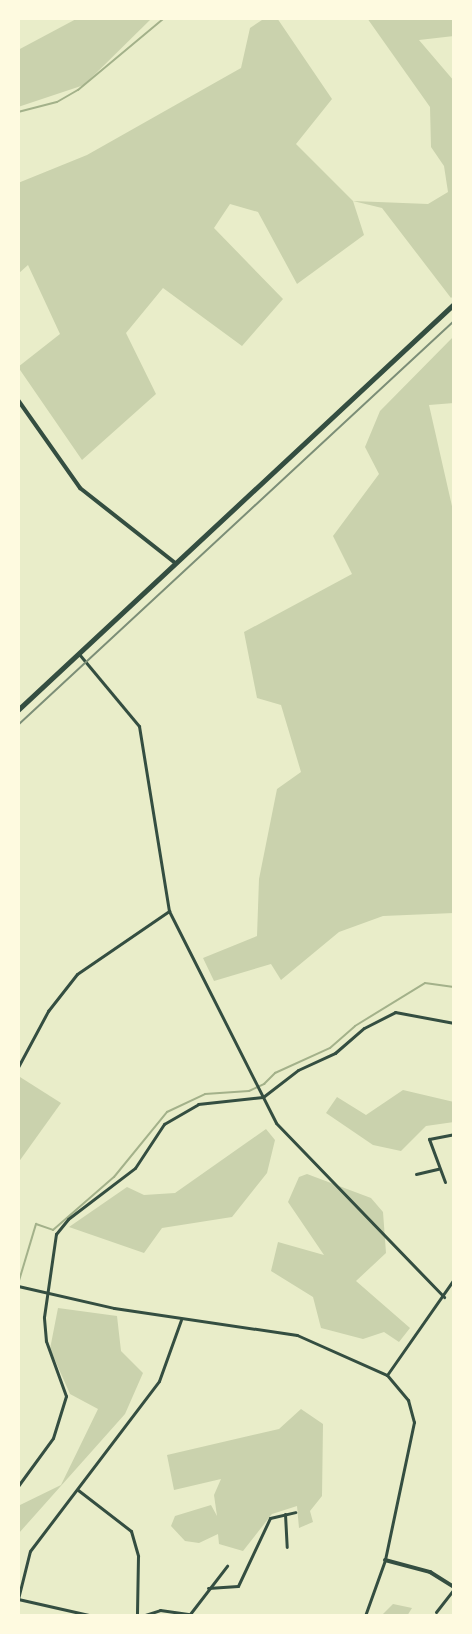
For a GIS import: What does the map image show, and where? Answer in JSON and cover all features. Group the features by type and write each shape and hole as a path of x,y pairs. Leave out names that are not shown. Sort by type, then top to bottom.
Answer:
{"main road":[{"path":"18,710 174,562 454,304"}],"street":[{"path":"18,400 80,488 174,562"},
{"path":"78,653 139,726 169,911 263,1097 298,1149 444,1297"},
{"path":"18,1067 48,1011 77,974 169,911"},
{"path":"18,1486 53,1438 66,1396 46,1341 46,1294 56,1234 135,1168 164,1124 198,1104 263,1097 298,1070 335,1053 364,1028 395,1012 454,1023"},
{"path":"445,1182 438,1170 429,1139 454,1134"},
{"path":"416,1174 438,1170"},
{"path":"387,1375 444,1297 454,1279"},
{"path":"18,1286 46,1294 182,1319 297,1335 387,1375 408,1400 414,1422 386,1560 365,1616"},
{"path":"93,1616 18,1599 30,1551 159,1381 182,1319"},
{"path":"78,1490 131,1531 138,1556 139,1616 160,1610 190,1615 208,1588 227,1566"},
{"path":"208,1588 238,1586 263,1527 270,1518 295,1512"},
{"path":"285,1514 287,1547"},
{"path":"386,1560 430,1572 454,1588 436,1612"}],"green space":[{"path":"78,18 152,18 84,85 18,107 18,50"},
{"path":"265,18 277,18 332,99 296,144 353,201 364,235 297,284 258,212 230,204 214,228 283,299 242,346 163,288 126,333 156,394 82,460 18,367 60,334 28,265 18,274 18,183 87,155 241,68 250,28"},
{"path":"367,18 454,18 454,36 419,40 454,81 454,295 451,298 382,208 353,201 428,204 448,192 444,166 431,147 430,107"},
{"path":"454,336 454,403 429,405 454,515 454,913 383,916 339,932 281,980 271,964 214,981 203,958 257,936 259,879 277,789 301,772 281,705 257,698 244,632 352,574 333,536 379,474 365,447 380,411"},
{"path":"20,1077 61,1103 18,1163 18,1081"},
{"path":"403,1090 454,1102 454,1122 426,1126 401,1151 373,1145 326,1113 337,1097 366,1115"},
{"path":"266,1129 275,1140 267,1173 232,1217 162,1228 144,1253 69,1227 127,1187 144,1195 175,1193"},
{"path":"307,1174 371,1198 383,1212 386,1253 356,1281 410,1328 399,1342 384,1332 363,1339 321,1328 313,1297 271,1271 278,1242 324,1255 288,1202 299,1177"},
{"path":"58,1308 117,1316 121,1351 143,1373 125,1414 19,1533 18,1506 61,1485 98,1409 70,1394 50,1349"},
{"path":"301,1409 323,1424 322,1496 310,1511 313,1522 299,1528 297,1506 272,1514 243,1551 219,1544 218,1534 199,1543 185,1541 171,1526 175,1516 211,1505 217,1516 214,1495 221,1479 174,1490 167,1455 279,1429"},
{"path":"393,1604 412,1608 407,1616 381,1616"}],"waterway":[{"path":"18,112 57,102 78,90 164,18"},
{"path":"18,1284 36,1224 53,1230 114,1177 167,1112 205,1094 249,1091 264,1084 275,1073 330,1048 355,1026 425,983 454,987"}],"railway":[{"path":"18,725 454,321"}]}
